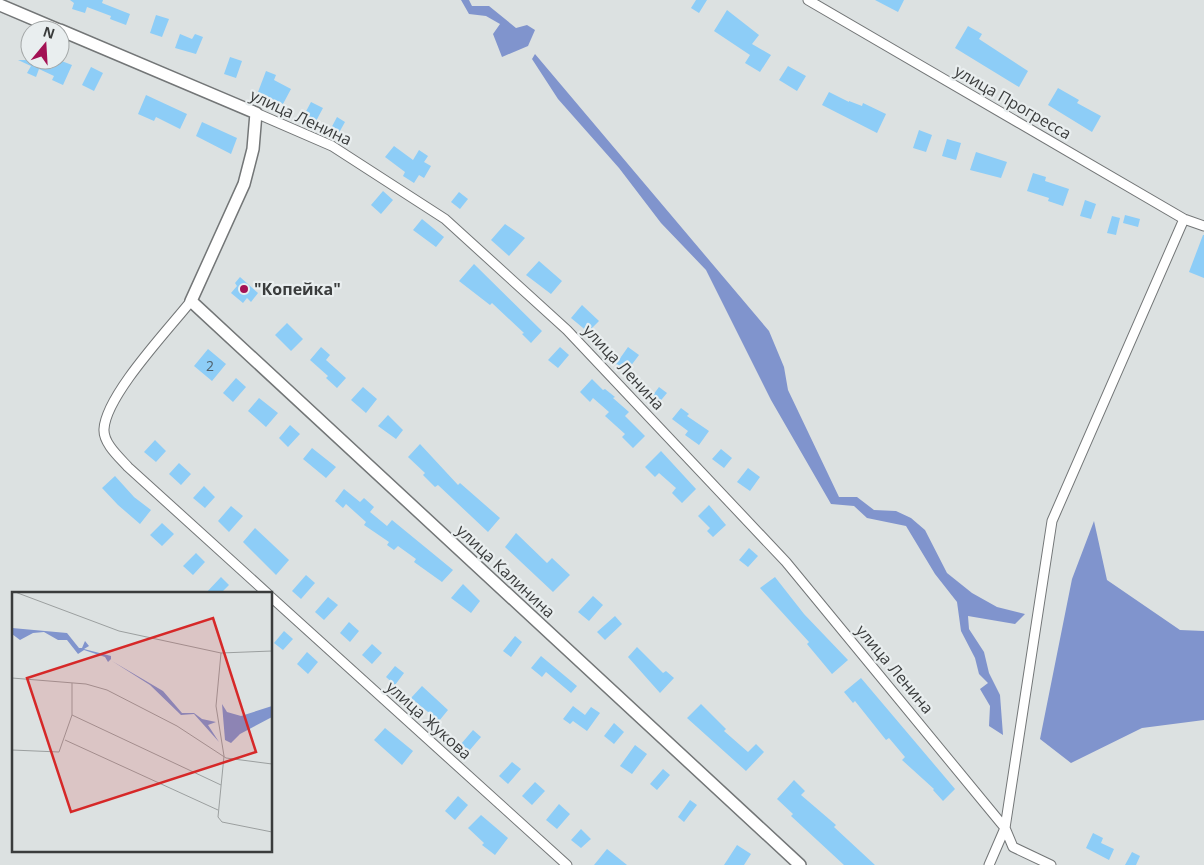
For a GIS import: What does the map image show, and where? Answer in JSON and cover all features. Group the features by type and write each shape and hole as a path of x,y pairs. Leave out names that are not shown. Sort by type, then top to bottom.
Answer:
{"street":[{"name":"улица Прогресса","path":"808,0 1184,219 1204,226"},
{"name":"улица Ленина","path":"0,5 36,20"},
{"name":"улица Ленина","path":"70,34 332,146 445,219 567,330 786,562 1005,828 1014,848 1051,865"},
{"path":"256,113 253,149 244,184 191,301 119,391 107,414 103,431 111,449 128,467 266,592"},
{"path":"989,865 1005,828 1052,521 1184,219"},
{"name":"улица Калинина","path":"191,301 800,865"},
{"name":"улица Жукова","path":"272,598 567,865"}],"water":[{"path":"461,0 469,0 472,6 489,6 516,28 527,25 535,30 528,46 502,57 493,34 500,24 486,16 469,14"},
{"path":"535,54 769,331 784,367 788,390 839,497 857,497 874,510 896,511 911,518 925,530 947,573 972,593 997,607 1025,614 1015,624 968,616 969,629 984,652 989,673 1000,695 1003,735 989,726 990,706 980,689 988,683 979,674 975,658 961,631 957,602 935,574 906,526 867,518 854,506 831,504 771,400 706,270 661,223 619,168 558,99 532,59"},
{"path":"1094,521 1107,580 1180,630 1204,631 1204,720 1142,728 1071,763 1040,739 1072,579"}],"building":[{"path":"70,0 103,0 102,3 130,14 126,25 110,19 111,16 87,7 85,13 72,9 74,3"},
{"path":"696,0 707,0 699,13 691,8"},
{"path":"875,0 904,0 898,12"},
{"path":"727,10 759,35 752,44 771,55 760,72 745,63 750,55 714,31"},
{"path":"156,15 169,19 162,37 150,33"},
{"path":"968,26 982,34 979,39 1028,71 1019,87 955,48"},
{"path":"180,34 192,39 195,34 203,37 196,54 175,48"},
{"path":"230,57 242,61 236,78 224,74"},
{"path":"788,66 806,76 797,91 779,80"},
{"path":"91,67 103,73 94,91 82,85"},
{"path":"29,70 39,70 36,77 27,73"},
{"path":"41,70 70,70 63,85 52,80 54,76"},
{"path":"266,71 276,75 274,80 291,89 283,104 258,92"},
{"path":"1058,88 1079,100 1077,103 1101,116 1092,132 1048,105"},
{"path":"829,92 849,102 862,106 863,103 886,114 877,133 822,105"},
{"path":"146,95 187,114 180,129 156,117 154,121 138,114"},
{"path":"311,102 323,108 315,123 303,117"},
{"path":"337,117 345,122 336,138 328,134"},
{"path":"202,122 237,138 231,154 196,136"},
{"path":"919,130 932,135 926,152 913,148"},
{"path":"947,139 961,143 956,160 942,156"},
{"path":"394,146 413,160 419,150 428,156 424,162 431,166 424,178 419,175 414,183 403,176 405,172 385,157"},
{"path":"976,152 1007,162 1001,178 970,170"},
{"path":"1033,173 1046,177 1045,181 1069,189 1063,206 1048,201 1049,198 1027,191"},
{"path":"383,191 393,200 381,214 371,205"},
{"path":"459,192 468,199 460,209 451,202"},
{"path":"1085,200 1096,204 1091,219 1080,216"},
{"path":"1125,215 1140,219 1138,227 1123,223"},
{"path":"1112,216 1120,218 1116,235 1107,233"},
{"path":"422,219 444,237 436,247 413,230"},
{"path":"505,224 525,238 509,256 491,240"},
{"path":"1204,235 1204,278 1189,272"},
{"path":"539,261 562,281 551,294 526,275"},
{"path":"474,264 542,331 531,343 522,334 524,333 492,303 490,305 459,281"},
{"name":"\"Копейка\"","path":"240,277 258,293 251,302 247,298 243,303 231,293 237,286 235,283"},
{"path":"582,305 599,321 588,332 571,318"},
{"path":"287,323 303,339 291,351 275,335"},
{"path":"321,347 330,355 326,360 346,378 337,388 326,378 328,376 310,360"},
{"path":"560,347 569,355 558,368 548,360"},
{"path":"628,347 639,355 627,371 616,364"},
{"path":"208,349 226,364 212,381 194,366"},
{"path":"236,378 246,387 233,402 223,393"},
{"path":"592,379 603,390 605,389 615,397 613,398 629,412 625,416 645,436 633,448 622,437 625,434 605,416 609,412 593,398 590,402 580,392"},
{"path":"363,387 377,399 366,413 351,400"},
{"path":"659,387 667,393 657,405 650,399"},
{"path":"259,398 278,413 266,427 248,411"},
{"path":"681,408 689,414 687,416 709,431 699,445 685,435 688,431 672,419"},
{"path":"388,415 403,430 396,439 378,426"},
{"path":"290,425 300,434 288,447 279,438"},
{"path":"155,440 166,451 156,462 144,452"},
{"path":"420,444 458,485 460,483 500,518 488,532 438,485 435,487 423,475 425,473 408,457"},
{"path":"312,448 336,467 326,478 303,459"},
{"path":"721,449 732,458 724,468 712,459"},
{"path":"661,451 696,489 682,503 672,493 676,488 659,473 655,477 645,467"},
{"path":"179,463 191,474 181,485 169,474"},
{"path":"748,468 760,477 750,491 737,482"},
{"path":"115,476 134,497 151,510 140,524 102,488"},
{"path":"204,486 215,497 205,508 193,498"},
{"path":"344,489 360,502 364,498 374,507 370,512 387,526 392,520 453,570 442,582 414,562 416,559 398,546 394,550 387,545 389,542 364,525 366,522 346,504 343,508 335,501"},
{"path":"709,505 726,525 713,537 707,531 710,528 698,516"},
{"path":"231,506 243,516 229,532 218,521"},
{"path":"162,523 174,534 162,546 150,535"},
{"path":"255,528 289,560 276,575 243,542"},
{"path":"516,533 547,563 552,558 570,575 553,592 505,547"},
{"path":"749,548 758,556 748,567 739,560"},
{"path":"196,553 205,562 193,575 183,566"},
{"path":"306,575 315,583 301,599 292,591"},
{"path":"221,577 229,585 222,592 207,592"},
{"path":"775,577 804,614 848,660 832,674 807,644 809,642 760,588"},
{"path":"463,584 480,601 471,613 451,598"},
{"path":"593,596 603,605 589,621 578,612"},
{"path":"328,597 338,605 324,620 315,612"},
{"path":"615,616 622,624 605,640 597,632"},
{"path":"349,622 359,631 350,642 340,633"},
{"path":"284,631 293,639 283,650 274,643"},
{"path":"515,636 522,642 511,657 503,651"},
{"path":"372,644 382,653 372,664 362,655"},
{"path":"637,647 663,673 666,671 674,678 660,693 628,657"},
{"path":"307,652 318,662 308,674 297,664"},
{"path":"541,656 577,686 571,693 546,672 542,677 531,668"},
{"path":"395,666 404,673 395,685 386,677"},
{"path":"861,678 955,789 943,801 934,789 902,760 905,757 889,738 886,740 855,701 853,703 844,692"},
{"path":"422,686 448,710 439,721 411,698"},
{"path":"701,704 726,729 724,731 748,752 756,744 764,752 746,771 687,718"},
{"path":"573,706 585,715 591,707 600,713 587,731 573,721 570,724 563,719"},
{"path":"614,723 624,732 614,744 604,736"},
{"path":"385,728 413,751 402,765 374,740"},
{"path":"473,730 481,737 469,751 461,744"},
{"path":"635,745 647,754 632,774 620,766"},
{"path":"512,762 521,769 508,784 499,776"},
{"path":"663,769 670,775 657,790 650,784"},
{"path":"794,780 805,791 801,795 836,825 834,827 875,865 844,865 791,816 793,814 777,799"},
{"path":"535,782 545,791 532,805 522,796"},
{"path":"458,796 468,805 455,820 445,811"},
{"path":"690,800 697,805 684,822 678,817"},
{"path":"559,804 570,814 557,829 546,820"},
{"path":"481,815 508,838 495,855 482,845 484,843 468,828"},
{"path":"581,829 591,839 581,848 571,840"},
{"path":"1093,833 1103,838 1101,843 1114,849 1109,860 1086,848"},
{"path":"737,845 751,854 744,865 724,865"},
{"path":"607,849 627,865 594,865"},
{"path":"1132,852 1140,856 1136,865 1125,865"}],"place":[{"name":"\"Копейка\"","path":"244,289"}]}
